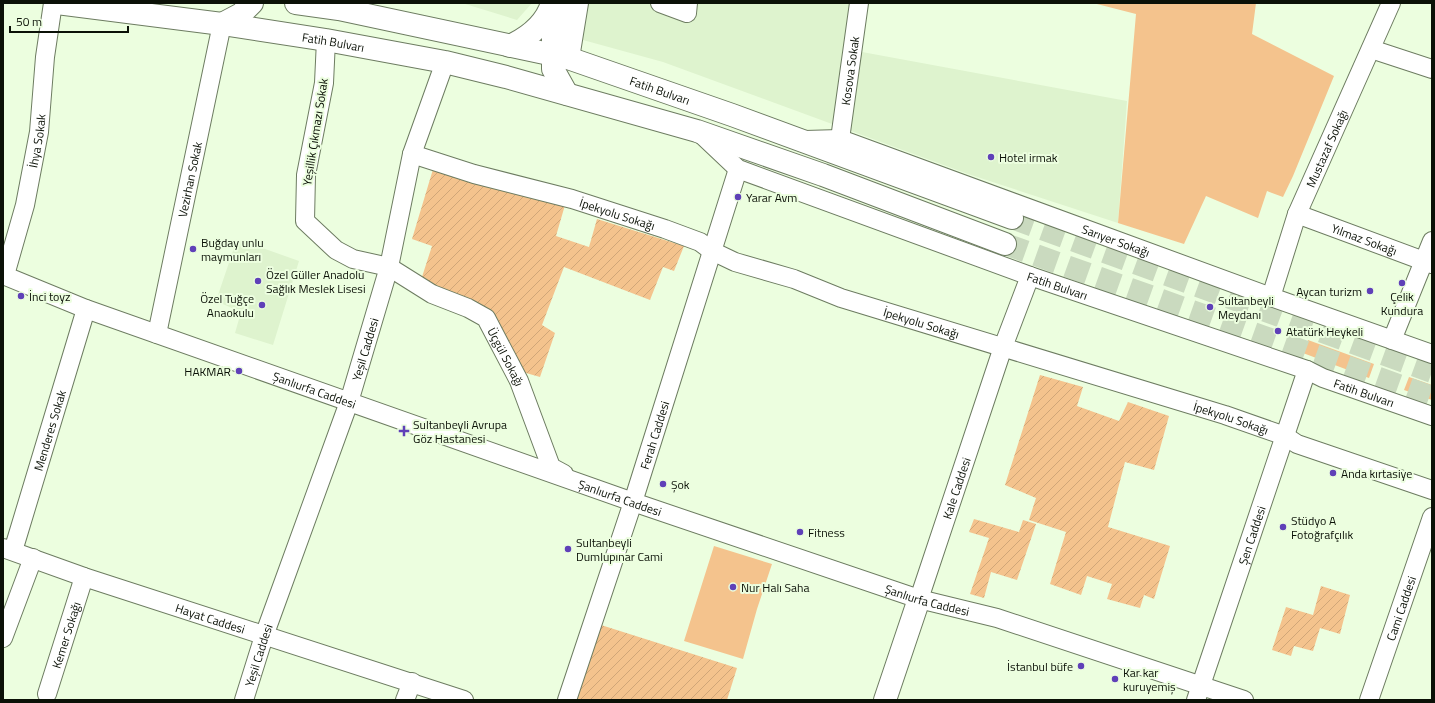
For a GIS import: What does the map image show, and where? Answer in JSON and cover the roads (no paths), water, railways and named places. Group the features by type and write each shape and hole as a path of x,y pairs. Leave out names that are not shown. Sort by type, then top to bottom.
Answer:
{"main road":[{"name":"Fatih Bulvarı","path":"57,3 222,24 326,40 445,62 506,77 697,131 824,175 1005,244"},
{"path":"222,24 241,14 252,3"},
{"name":"Fatih Bulvarı","path":"296,3 339,9 510,46 732,115 1012,218"},
{"path":"510,46 526,38 537,29 550,10 552,3"},
{"path":"558,3 557,61 567,94"},
{"path":"557,61 577,3"},
{"path":"506,77 557,61"},
{"name":"Kale Caddesi","path":"885,700 919,599"}],"street":[{"name":"İhya Sokak","path":"4,275 25,205 39,132 45,57 53,3"},
{"path":"660,3 688,8"},
{"name":"Kosova Sokak","path":"840,139 859,3"},
{"name":"Mustazaf Sokağı","path":"1271,297 1297,214 1391,3"},
{"name":"Vezirhan Sokak","path":"157,334 222,24"},
{"name":"Yeşillik Çıkmazı Sokak","path":"326,40 324,83 306,175 305,221 336,250 353,259 390,267"},
{"path":"1371,49 1432,69"},
{"name":"Yeşil Caddesi","path":"244,700 264,636 349,402 390,267 412,154 445,62"},
{"name":"Fatih Bulvarı","path":"697,131 738,169 1030,276 1307,370 1323,378 1432,416"},
{"name":"Sarıyer Sokağı","path":"798,140 840,139 1271,297 1432,354"},
{"name":"İpekyolu Sokağı","path":"412,154 474,174 572,199 665,229 700,242 712,251 735,262 794,279 841,298 1225,415 1285,436 1297,444 1432,490"},
{"name":"Ferah Caddesi","path":"567,700 634,502 738,169"},
{"name":"Yılmaz Sokağı","path":"1297,214 1428,262"},
{"path":"1392,340 1428,262 1432,241"},
{"name":"Üçgül Sokağı","path":"390,267 432,294 468,308 486,318 518,381 551,467 581,484"},
{"name":"Şanlıurfa Caddesi","path":"4,275 86,309 581,484 919,599 997,618 1198,693 1244,700"},
{"name":"Kale Caddesi","path":"919,599 1003,348 1030,276"},
{"name":"Menderes Sokak","path":"8,550 86,309"},
{"name":"Şen Caddesi","path":"1198,693 1307,370"},
{"name":"Cami Caddesi","path":"1369,700 1432,517"},
{"name":"Hayat Caddesi","path":"8,550 84,577 464,700"},
{"path":"3,638 33,558"},
{"name":"Kemer Sokağı","path":"46,694 84,577"},
{"path":"405,700 412,682"}],"tunnel":[{"path":"1012,218 1432,372"},
{"path":"1005,244 1432,397"}],"place":[{"name":"Hotel irmak","path":"991,157"},
{"name":"Yarar Avm","path":"738,197"},
{"name":"Buğday unlu maymunları","path":"193,249"},
{"name":"Özel Güller Anadolu Sağlık Meslek Lisesi","path":"258,281"},
{"name":"Çelik Kundura","path":"1402,283"},
{"name":"Aycan turizm","path":"1370,291"},
{"name":"İnci toyz","path":"21,296"},
{"name":"Özel Tuğçe Anaokulu","path":"262,305"},
{"name":"Sultanbeyli Meydanı","path":"1210,307"},
{"name":"Atatürk Heykeli","path":"1278,331"},
{"name":"HAKMAR","path":"239,371"},
{"name":"Sultanbeyli Avrupa Göz Hastanesi","path":"404,431"},
{"name":"Anda kırtasiye","path":"1333,473"},
{"name":"Şok","path":"663,484"},
{"name":"Stüdyo A Fotoğrafçılık","path":"1283,527"},
{"name":"Fitness","path":"800,532"},
{"name":"Sultanbeyli Dumlupınar Cami","path":"568,549"},
{"name":"Nur Halı Saha","path":"733,587"},
{"name":"İstanbul büfe","path":"1081,666"},
{"name":"Kar kar kuruyemiş","path":"1115,679"}]}
